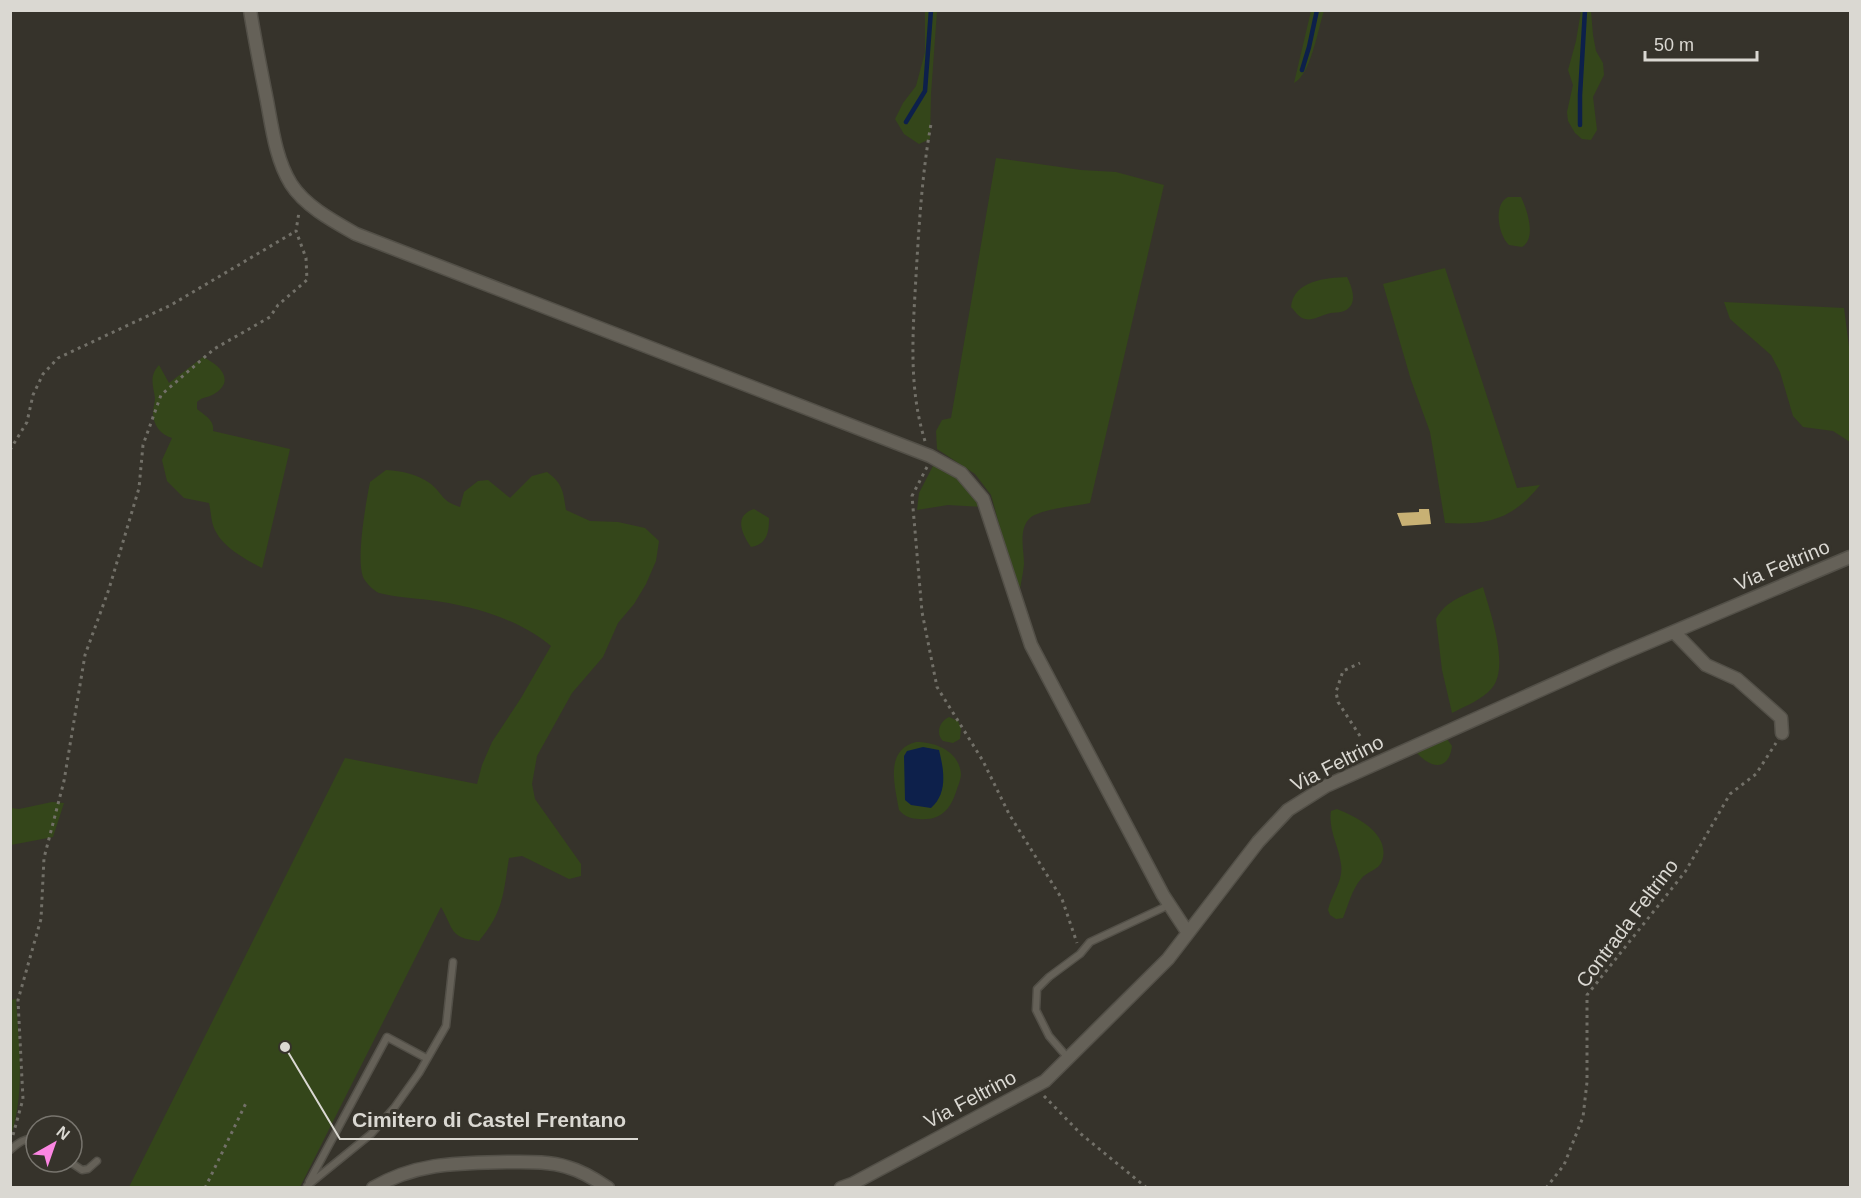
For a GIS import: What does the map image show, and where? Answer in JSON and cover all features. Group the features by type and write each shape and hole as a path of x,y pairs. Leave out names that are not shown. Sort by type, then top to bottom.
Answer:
{"street":[{"path":"250,10 274,142 291,184 330,219 356,234 930,456 961,473 983,499 1031,645 1170,905 1188,933"},
{"name":"Via Feltrino","path":"841,1188 1045,1081 1168,959 1258,842 1288,810 1326,786 1674,632 1851,557"},
{"path":"1674,632 1706,666 1737,679 1781,718 1782,733"},
{"path":"374,1188 416,1169 446,1163 530,1162 565,1166 594,1178 608,1188"}],"lane":[{"path":"1068,1058 1049,1036 1036,1010 1037,989 1080,954 1090,942 1170,905"},
{"path":"306,1187 371,1134 394,1108 419,1073 446,1026 453,962"},
{"path":"306,1187 387,1037 426,1058"},
{"path":"10,1150 24,1140"},
{"path":"84,1170 97,1161"}],"path":[{"path":"931,124 920,212 912,356 914,390 923,435 930,456 927,470 912,496 921,603 937,687 983,761 1009,814 1062,899 1080,954"},
{"path":"13,1136 23,1099 18,1000 41,919 44,858 64,781 85,655 109,589 139,488 143,445 161,395 214,349 270,317 278,306 307,280 306,258 296,231 302,196"},
{"path":"10,450 27,422 33,395 43,374 58,358 171,305 296,231"},
{"path":"1360,663 1343,670 1336,692 1338,702 1360,736"},
{"name":"Contrada Feltrino","path":"1546,1188 1564,1165 1583,1117 1587,1082 1587,995 1685,872 1730,794 1756,774 1782,733"},
{"path":"1035,1086 1081,1134 1147,1188"},
{"path":"205,1188 247,1101"}],"green space":[{"path":"925,11 937,11 930,139 919,144 904,134 895,119 903,103 916,86 925,52"},
{"path":"1311,11 1324,11 1305,71 1294,83"},
{"path":"1581,11 1591,11 1596,51 1603,63 1604,75 1593,97 1597,130 1591,140 1582,139 1575,133 1568,121 1567,112 1573,85 1568,70"},
{"path":"996,158 1081,170 1116,172 1164,185 1090,503 1042,512 1030,518 1026,523 1023,534 1024,564 1019,597 991,495 975,474 937,449 936,431 942,420 951,418"},
{"path":"1508,197 1521,197 1528,216 1529,237 1527,243 1522,247 1509,245 1500,227 1500,206"},
{"path":"1445,268 1517,488 1540,485 1530,497 1509,513 1474,523 1445,523 1430,432 1411,380 1383,284"},
{"path":"1347,277 1353,297 1347,310 1308,319 1301,317 1291,307 1293,298 1304,286 1330,278"},
{"path":"1724,302 1844,308 1850,354 1850,442 1833,431 1803,427 1793,416 1780,372 1771,355 1730,319"},
{"path":"203,357 221,370 225,380 218,391 197,402 197,409 211,421 213,431 290,449 262,568 248,561 222,541 213,525 209,503 184,498 167,481 162,460 172,438 161,432 154,422 155,398 152,381 154,373 159,365 169,383"},
{"path":"935,462 966,480 983,507 948,505 917,510 919,493"},
{"path":"386,470 415,475 431,484 446,500 460,507 464,492 478,481 488,480 510,498 532,476 547,472 561,488 566,510 590,521 618,522 645,528 659,541 656,561 646,584 634,604 618,623 603,657 572,693 537,756 532,784 535,799 581,864 581,876 569,879 522,856 509,858 498,911 479,941 457,935 441,907 300,1187 129,1187 345,758 477,784 492,742 551,646 524,628 494,615 445,603 379,593 368,584 361,568 362,530 366,503 370,482"},
{"path":"754,509 769,518 769,523 768,533 764,540 751,547 742,531 741,521 747,512"},
{"path":"1483,587 1497,639 1499,666 1497,678 1492,688 1483,696 1452,713 1442,670 1436,619 1445,607"},
{"path":"949,717 958,721 961,728 960,739 953,743 943,741 939,734 941,724"},
{"path":"1447,739 1452,746 1450,754 1447,760 1439,765 1428,762 1417,753"},
{"path":"916,742 945,749 956,759 961,774 954,798 947,809 933,818 913,818 899,810 894,780 896,761 899,753 906,746"},
{"path":"52,802 64,803 53,837 11,845 11,808 19,809"},
{"path":"1337,809 1370,828 1382,843 1383,851 1380,864 1358,883 1343,918 1336,919 1330,915 1328,910 1339,882 1341,870 1330,818 1331,811"},
{"path":"16,999 20,1085 11,1136 10,1000"}],"water":[{"path":"923,747 939,750 942,765 942,788 931,808 911,805 905,800 904,756 907,751"}],"building":[{"path":"1419,509 1429,509 1431,524 1402,526 1397,513 1419,512"}],"waterway":[{"path":"906,122 925,91 931,10"},
{"path":"1302,70 1317,10"},
{"path":"1580,125 1585,10"}],"place":[{"name":"Cimitero di Castel Frentano","path":"285,1047"}]}
